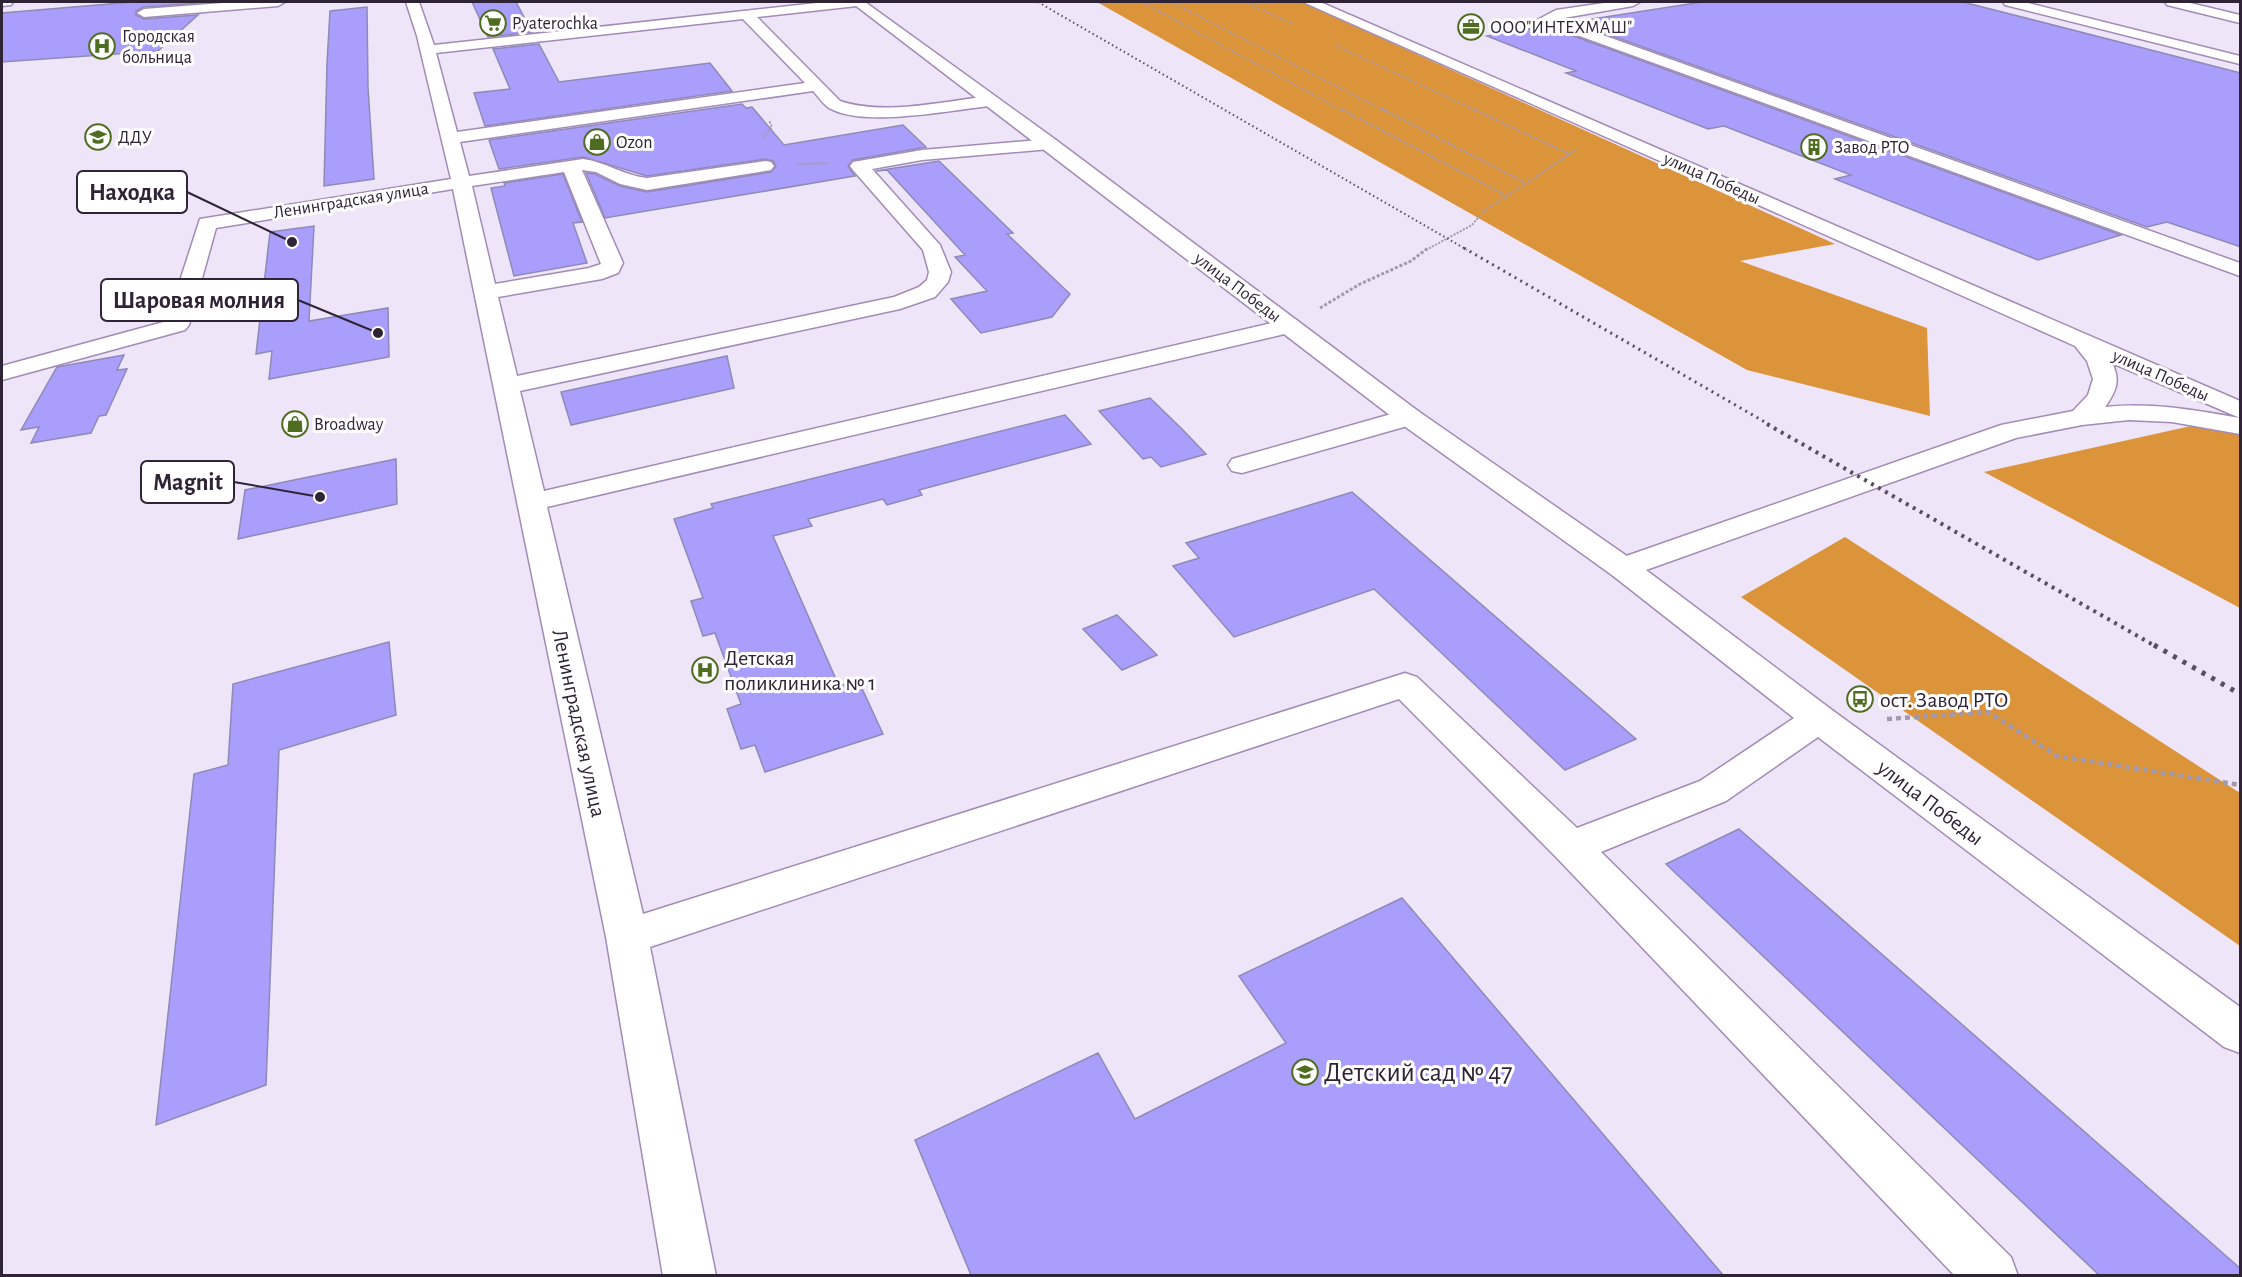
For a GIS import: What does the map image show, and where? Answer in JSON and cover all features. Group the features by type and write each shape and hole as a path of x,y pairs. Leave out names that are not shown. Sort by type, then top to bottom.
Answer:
{"street":[{"path":"144,13 278,2"},
{"name":"Ленинградская улица","path":"412,2 427,50 461,182 627,937 681,1272"},
{"path":"427,50 857,2"},
{"name":"улица Победы","path":"857,2 1050,144 1409,417 1623,568 1819,719 2241,1033"},
{"name":"улица Победы","path":"1311,2 2081,339 2233,403"},
{"path":"1633,2 1563,13 1546,19 2241,270"},
{"path":"2010,2 2241,60"},
{"path":"2172,2 2241,19"},
{"path":"746,14 834,104 853,111 990,101"},
{"path":"450,138 817,86"},
{"path":"859,166 922,155 1050,144"},
{"path":"461,182 571,165 593,164 627,180 647,184 765,166"},
{"path":"486,291 594,274 610,268 612,263 571,165"},
{"path":"506,386 900,302 927,292 937,282 940,272 933,249 859,166"},
{"name":"Ленинградская улица","path":"2,373 177,325 207,223 461,182"},
{"path":"532,502 1284,322"},
{"name":"улица Победы","path":"2081,339 2101,365 2105,386 2098,403 2082,417"},
{"path":"2082,417 2153,397 2187,396 2233,403"},
{"name":"улица Победы","path":"1623,568 1978,440 2010,431 2082,417 2128,412 2152,412 2241,426"},
{"path":"1242,465 1409,417"},
{"path":"627,937 1405,685 1571,847 1992,1275"},
{"path":"1571,847 1713,791 1819,719"}],"path":[{"path":"1041,2 1071,2"},
{"path":"1142,2 1412,148 1507,196"},
{"path":"1171,2 1526,183"},
{"path":"1245,2 1299,28"},
{"path":"1328,42 1569,154"},
{"path":"749,96 772,125 771,130 755,144 765,166 827,162 859,166"},
{"path":"1284,322 1308,315 1360,284 1411,261 1435,243 1472,225 1483,212 1569,154 1607,132"},
{"path":"1819,719 1902,719 1988,712 2057,756 2241,785"}],"shaded area":[{"path":"1097,2 1302,2 1835,244 1740,261 1927,328 1930,416 1747,370"},
{"path":"2218,420 2240,430 2240,608 1984,472"},
{"path":"1845,537 2240,793 2240,946 1741,597"}],"building":[{"path":"133,2 213,2 144,7 136,11 136,15 144,19 198,15 158,51 2,62 2,13"},
{"path":"472,2 516,2 532,32 488,37"},
{"path":"1702,2 1963,2 2241,73 2241,247 2167,222 2147,227 1573,22"},
{"path":"367,7 368,87 374,179 324,186 330,11"},
{"path":"1546,26 2121,235 2038,260 1835,179 1851,175 1724,126 1708,129 1566,73 1576,71 1487,36"},
{"path":"539,44 559,82 710,63 732,91 485,126 474,93 510,89 493,49"},
{"path":"742,104 746,108 752,107 784,145 903,125 926,147 853,160 848,166 855,176 605,218 586,173 595,174 620,186 647,192 771,172 776,166 773,161 765,159 647,176 583,157 499,169 489,140"},
{"path":"939,161 1013,233 1007,234 1070,294 1052,317 981,333 951,299 987,291 955,257 965,255 887,170 876,171"},
{"path":"563,174 582,222 573,223 587,263 514,276 491,188 505,186 504,183"},
{"path":"314,226 309,321 388,308 389,357 269,379 272,351 256,354 270,232"},
{"path":"124,355 117,370 127,369 106,415 99,416 91,433 31,443 39,427 21,430 57,367"},
{"path":"727,356 734,388 571,425 561,392"},
{"path":"1150,398 1206,454 1161,467 1151,457 1143,459 1099,411"},
{"path":"1065,415 1091,444 919,490 922,495 887,505 883,499 808,519 812,526 773,536 839,686 858,680 883,734 765,772 755,745 741,749 727,709 741,704 715,633 703,636 691,601 703,598 674,519 713,508 711,504"},
{"path":"396,459 397,504 238,539 245,490"},
{"path":"1352,492 1636,739 1565,770 1374,589 1234,637 1173,566 1199,558 1186,543"},
{"path":"1117,615 1157,655 1122,670 1083,629"},
{"path":"389,642 396,715 279,750 266,1085 156,1125 194,774 228,765 233,684"},
{"path":"1739,829 2241,1269 2241,1275 2099,1275 1666,864"},
{"name":"Детский сад № 47","path":"1402,898 1723,1275 971,1275 915,1140 1098,1053 1135,1119 1286,1043 1239,976"}],"railway":[{"path":"1038,2 1467,250"},
{"path":"1464,248 1770,425"},
{"path":"1767,424 2157,647"},
{"path":"2154,645 2240,694"}],"place":[{"name":"Pyaterochka","path":"493,23"},
{"name":"ООО\"ИНТЕХМАШ\"","path":"1471,27"},
{"name":"Городская больница","path":"102,46"},
{"name":"ДДУ","path":"98,137"},
{"name":"Ozon","path":"597,142"},
{"name":"Завод РТО","path":"1814,147"},
{"name":"Находка","path":"292,242"},
{"name":"Шаровая молния","path":"378,333"},
{"name":"Broadway","path":"295,424"},
{"name":"Magnit","path":"320,497"},
{"name":"Детская поликлиника № 1","path":"705,670"},
{"name":"ост. Завод РТО","path":"1860,699"},
{"name":"Детский сад № 47","path":"1305,1072"}]}
